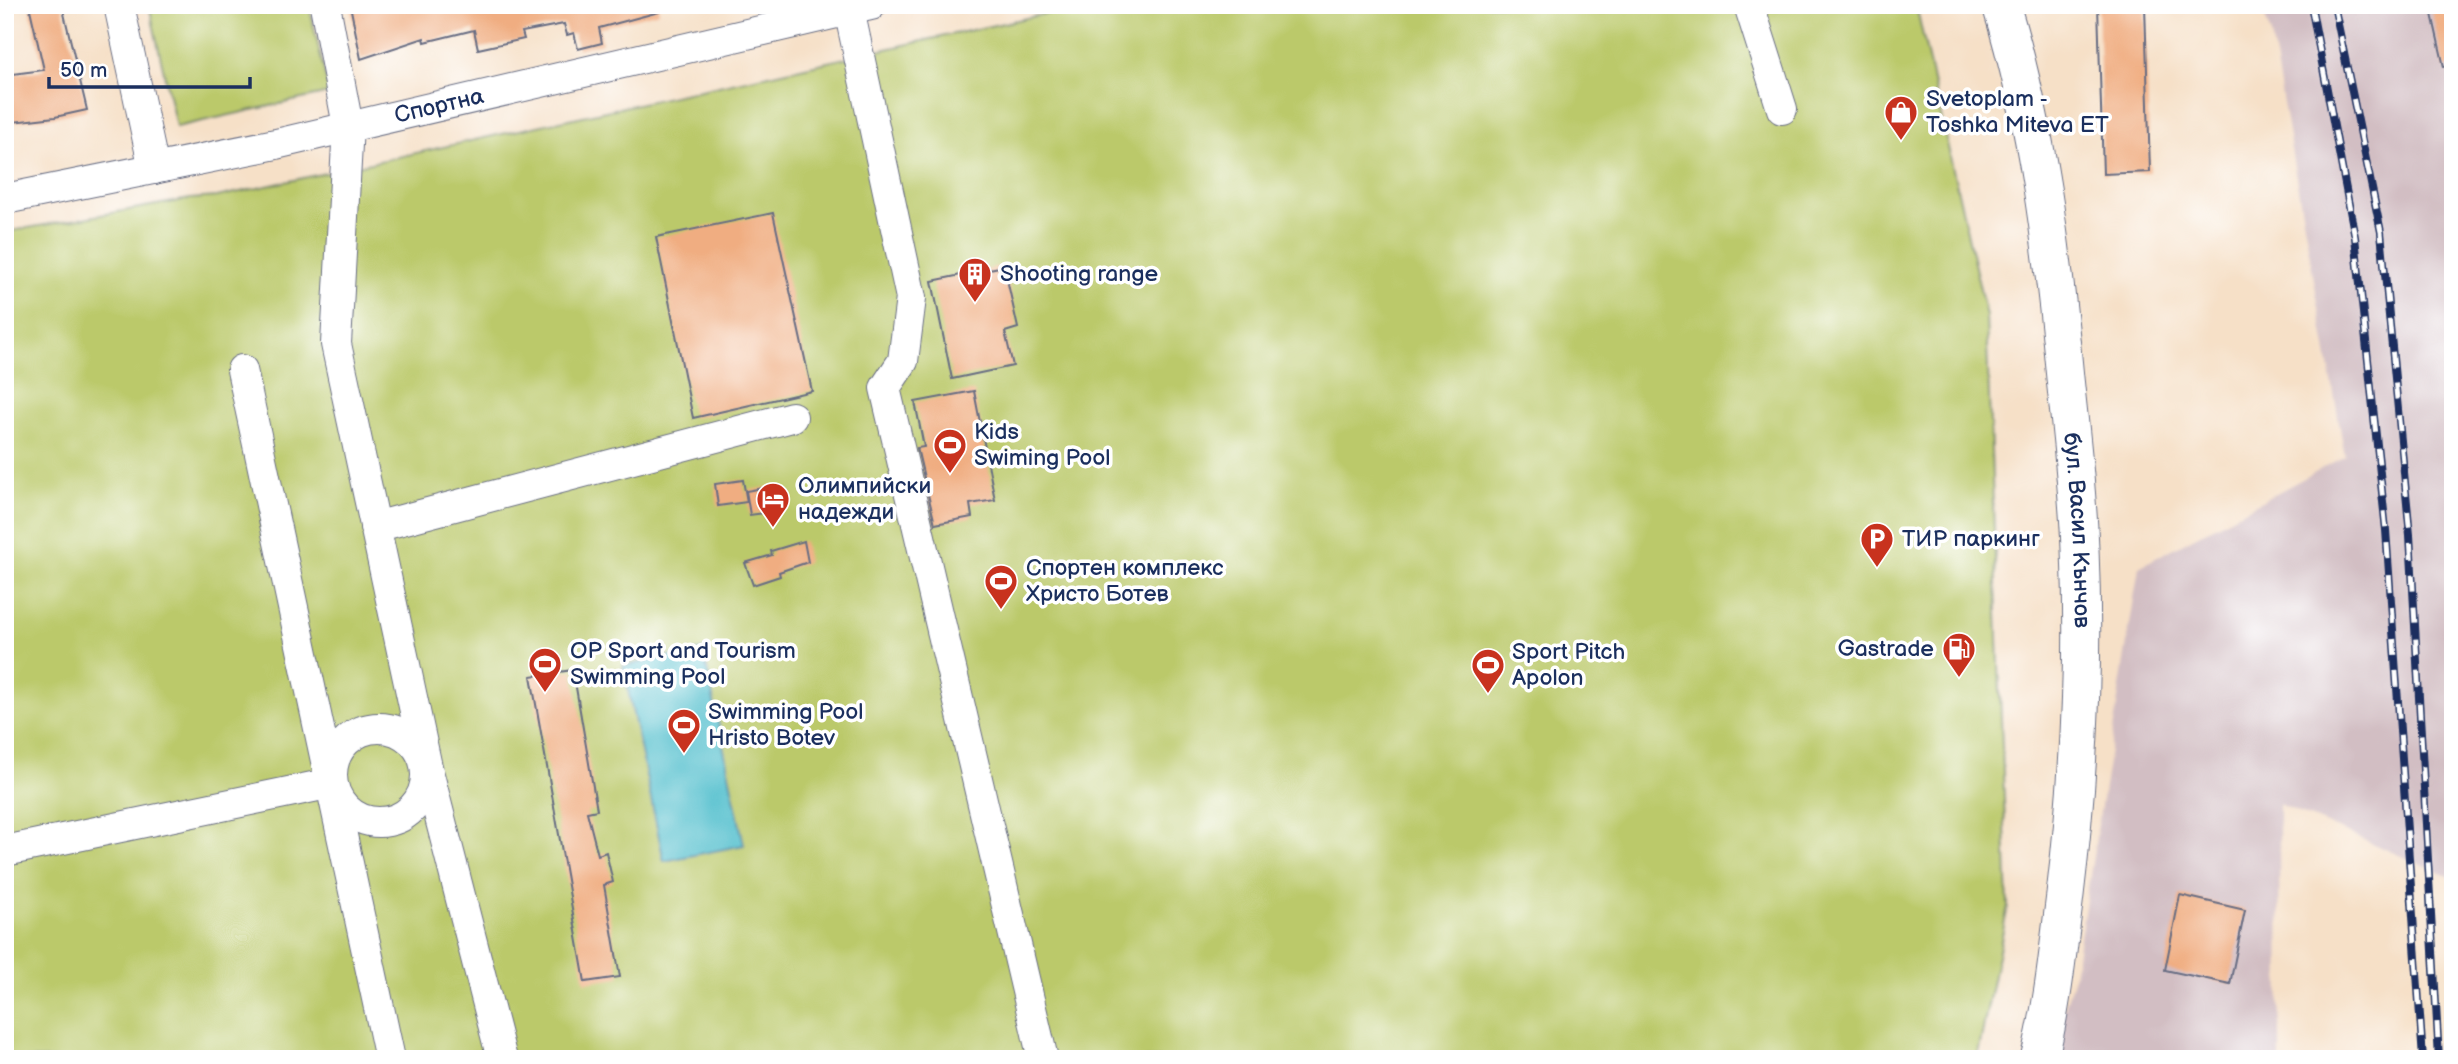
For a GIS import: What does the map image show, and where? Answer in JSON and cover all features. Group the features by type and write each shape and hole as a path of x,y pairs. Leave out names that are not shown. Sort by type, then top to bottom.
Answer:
{"main road":[{"name":"бул. Васил Кънчов","path":"2001,5 2017,60 2037,154 2055,274 2080,547 2082,652 2072,835 2049,1022 2039,1059"}],"street":[{"path":"119,5 154,169"},
{"path":"325,5 348,126 336,344 427,767 502,1059"},
{"path":"1749,5 1782,109"},
{"path":"856,7 911,298 903,360 885,388 1043,1059"},
{"name":"Спортна","path":"5,200 348,126 856,7"},
{"path":"242,370 390,1059"},
{"path":"375,527 792,417"},
{"path":"366,728 390,728 409,737 427,767 425,793 416,807 402,817 386,822 374,822 356,816 343,806 332,783 333,763 339,748 351,736 366,728"},
{"path":"5,851 332,783"}],"shaded area":[{"path":"2261,5 2453,5 2453,878 2279,804 2280,1059 2050,1059 2074,976 2139,567 2345,456 2271,35"}],"green space":[{"path":"149,5 309,5 329,93 176,127"},
{"name":"Спортен комплекс Христо Ботев","path":"1085,5 1916,5 1986,316 2008,906 1977,1059 5,1059 5,232 190,199 217,197"}],"water":[{"name":"Swimming Pool Hristo Botev","path":"703,650 744,845 664,861 623,666"}],"building":[{"path":"29,5 62,5 87,110 13,122 12,116 5,117 5,75 44,70"},
{"path":"350,5 658,5 659,12 599,28 602,43 578,49 574,33 567,35 564,24 522,32 524,39 478,49 474,30 425,42 424,38 361,59"},
{"path":"2098,5 2145,5 2150,172 2103,174"},
{"path":"2430,5 2453,5 2453,66 2444,67"},
{"path":"773,213 812,391 693,418 656,237"},
{"name":"Shooting range","path":"1004,266 1018,328 1005,332 1013,366 952,379 932,281"},
{"name":"Kids Swiming Pool","path":"974,391 995,500 970,504 972,517 935,524 917,448 924,447 915,402"},
{"path":"743,480 747,502 718,506 715,484"},
{"path":"774,486 780,511 750,515 746,491"},
{"path":"804,541 808,562 779,572 780,576 753,585 745,563 772,555 771,551"},
{"path":"573,670 597,810 587,812 598,855 606,852 613,882 604,885 620,977 585,982 531,676"},
{"path":"2180,895 2245,910 2230,984 2165,970"}],"railway":[{"path":"2311,5 2355,237 2386,530 2423,1059"},
{"path":"2334,5 2381,232 2410,535 2439,1059"}],"place":[{"name":"Svetoplam - Toshka Miteva ET","path":"1901,142"},
{"name":"Shooting range","path":"975,304"},
{"name":"Kids Swiming Pool","path":"950,475"},
{"name":"Олимпийски надежди","path":"773,529"},
{"name":"ТИР паркинг","path":"1877,569"},
{"name":"Спортен комплекс Христо Ботев","path":"1001,611"},
{"name":"Gastrade","path":"1959,679"},
{"name":"OP Sport and Tourism Swimming Pool","path":"545,694"},
{"name":"Sport Pitch Apolon","path":"1488,695"},
{"name":"Swimming Pool Hristo Botev","path":"684,755"}]}
